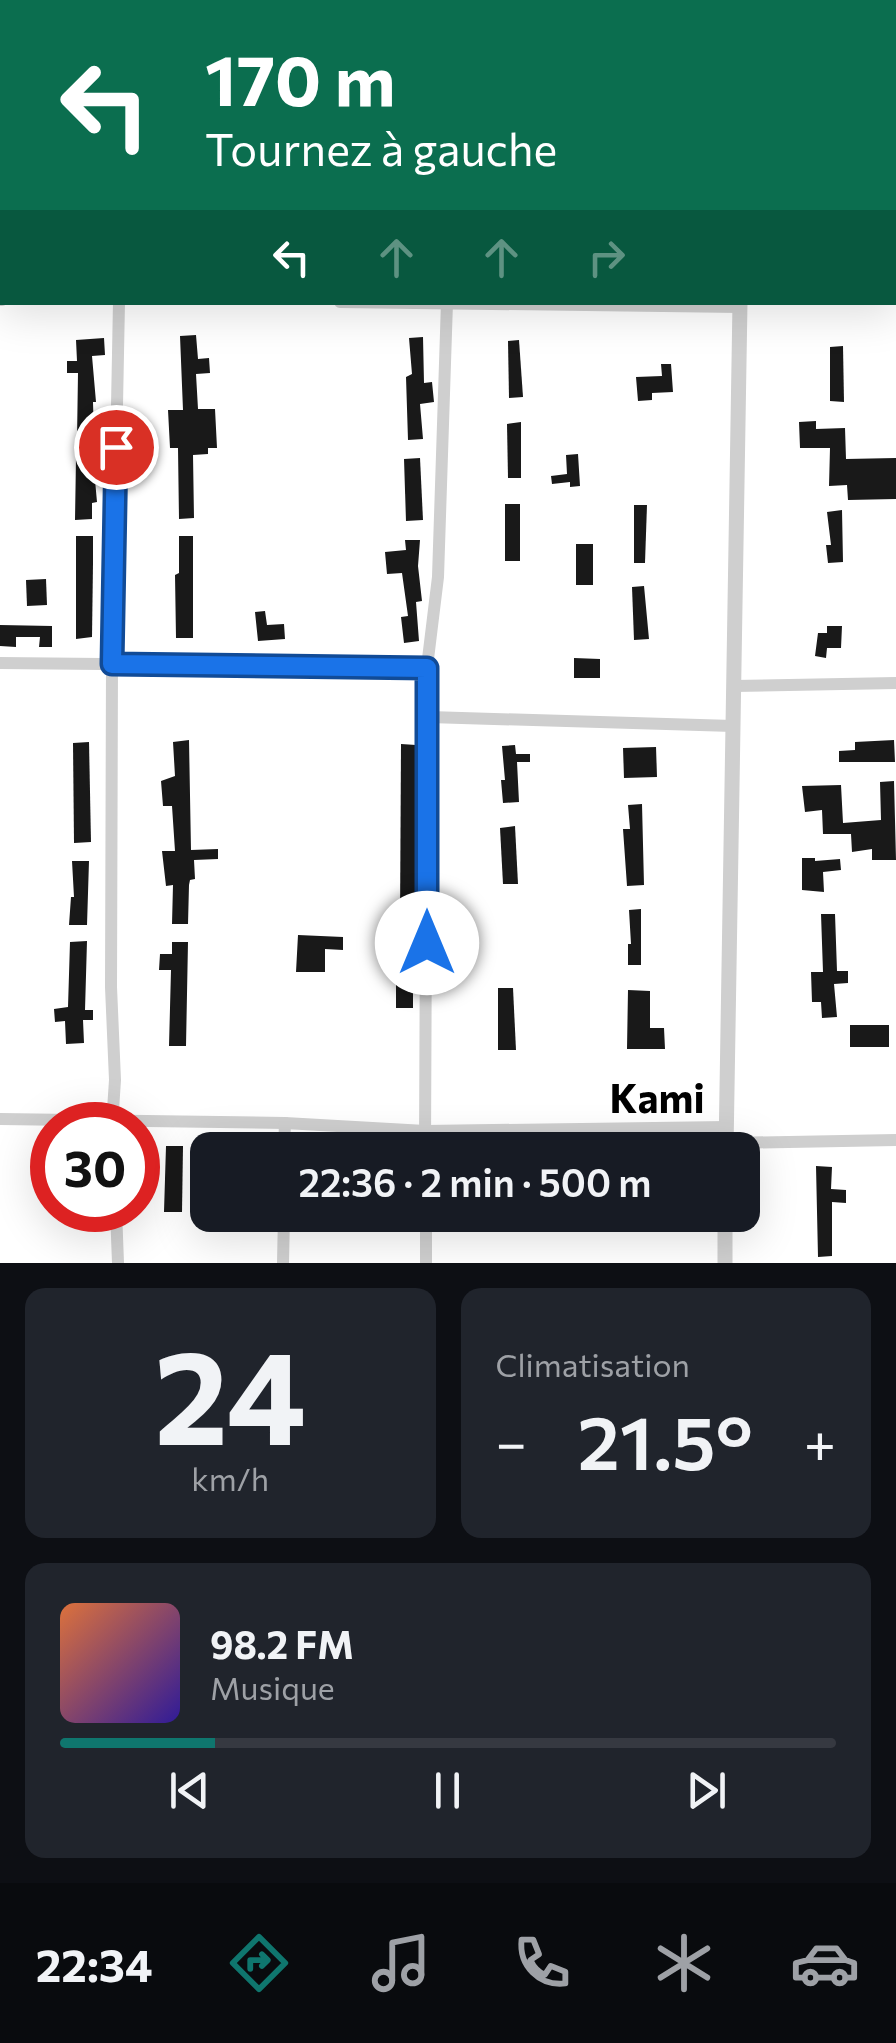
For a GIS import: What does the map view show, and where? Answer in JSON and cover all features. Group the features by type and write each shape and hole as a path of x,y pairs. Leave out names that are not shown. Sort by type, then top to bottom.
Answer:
{"street":[{"path":"113,1102 112,664 119,305"},
{"path":"425,1131 427,668 438,577 448,305"},
{"path":"727,1132 740,305"},
{"path":"0,662 427,668"},
{"path":"734,686 896,683"},
{"path":"428,717 733,726"},
{"path":"0,1119 30,1120"},
{"path":"160,1122 284,1123 459,1132"},
{"path":"284,1123 284,1132"},
{"path":"760,1140 896,1140"},
{"path":"117,1232 118,1263"},
{"path":"284,1232 284,1263"},
{"path":"426,1232 426,1263"},
{"path":"725,1263 726,1232"}],"building":[{"path":"196,335 198,359 209,358 210,373 196,374 198,409 215,409 217,448 208,448 208,454 193,455 194,518 179,519 178,448 170,448 168,410 183,410 180,336"},
{"path":"423,337 424,383 432,382 434,402 420,404 423,439 408,440 406,377 412,374 409,338"},
{"path":"104,338 105,355 92,356 94,439 77,439 78,373 67,373 67,361 77,361 76,340"},
{"path":"519,340 523,397 509,398 508,341"},
{"path":"843,346 844,402 830,401 830,347"},
{"path":"661,364 671,364 673,392 652,393 652,400 638,401 636,377 662,376"},
{"path":"816,421 816,429 845,428 846,459 896,458 896,499 848,500 847,485 829,486 830,448 800,448 799,422"},
{"path":"521,422 521,478 508,478 507,424"},
{"path":"578,454 580,486 570,487 570,482 552,484 551,476 567,474 566,455"},
{"path":"76,458 93,458 97,502 92,503 92,519 75,520"},
{"path":"420,458 423,520 406,521 404,459"},
{"path":"505,504 520,504 520,561 505,561"},
{"path":"634,505 647,505 645,563 634,563"},
{"path":"842,510 843,562 828,563 826,545 831,545 827,512"},
{"path":"76,536 93,536 92,637 76,639"},
{"path":"179,536 193,536 193,638 176,638"},
{"path":"405,540 420,540 422,601 416,602 419,641 404,643 401,617 408,616 402,573 387,574 385,552 406,550"},
{"path":"576,544 593,544 593,585 576,585"},
{"path":"46,579 47,605 27,606 26,580"},
{"path":"644,586 649,639 634,640 632,587"},
{"path":"265,611 267,625 284,624 285,639 258,641 255,612"},
{"path":"0,625 52,626 52,647 39,647 40,637 16,637 16,647 0,646"},
{"path":"827,626 842,626 841,648 827,648 826,658 815,656 818,633 827,633"},
{"path":"574,658 600,659 600,678 574,678"},
{"path":"189,740 191,850 218,849 218,859 194,860 188,924 172,924 173,885 166,886 162,851 175,851 172,806 163,806 161,781 175,776 173,742"},
{"path":"894,740 895,762 839,762 839,751 855,750 855,742"},
{"path":"89,742 91,842 74,843 73,743"},
{"path":"401,744 416,745 415,924 400,924"},
{"path":"515,745 516,754 530,754 530,762 517,762 519,802 503,803 502,746"},
{"path":"656,747 657,777 624,778 623,748"},
{"path":"894,781 896,860 872,860 872,849 852,852 851,834 823,834 822,810 805,812 802,786 841,785 843,823 881,820 880,782"},
{"path":"642,804 644,885 627,886 623,829 630,829 628,805"},
{"path":"515,826 518,884 503,884 500,828"},
{"path":"802,858 840,859 841,870 823,872 824,892 802,890"},
{"path":"72,861 89,861 87,925 69,925 74,897"},
{"path":"641,909 641,965 628,965 629,910"},
{"path":"821,914 835,914 837,971 848,971 848,983 834,984 837,1017 822,1018 821,1002 812,1002 811,972 823,972"},
{"path":"298,935 343,937 343,950 325,949 325,972 296,972"},
{"path":"87,941 85,1010 93,1010 93,1020 83,1020 84,1043 66,1044 65,1021 55,1022 54,1009 68,1007 70,942"},
{"path":"172,942 188,942 186,1046 169,1046 171,970 159,970 160,954 172,954"},
{"path":"413,943 413,1008 396,1008 396,965 393,955 389,955 389,944"},
{"path":"498,988 513,988 516,1050 498,1050"},
{"path":"628,990 650,991 650,1028 664,1028 665,1049 627,1049"},
{"path":"850,1025 889,1025 889,1047 850,1047"},
{"path":"166,1146 183,1146 182,1212 164,1212"},
{"path":"816,1166 832,1167 831,1189 846,1190 846,1203 832,1202 832,1256 818,1257"}],"district":[{"name":"Kami","path":"657,1096"}],"route":[{"path":"116,447 112,664 427,668 427,943"}]}
